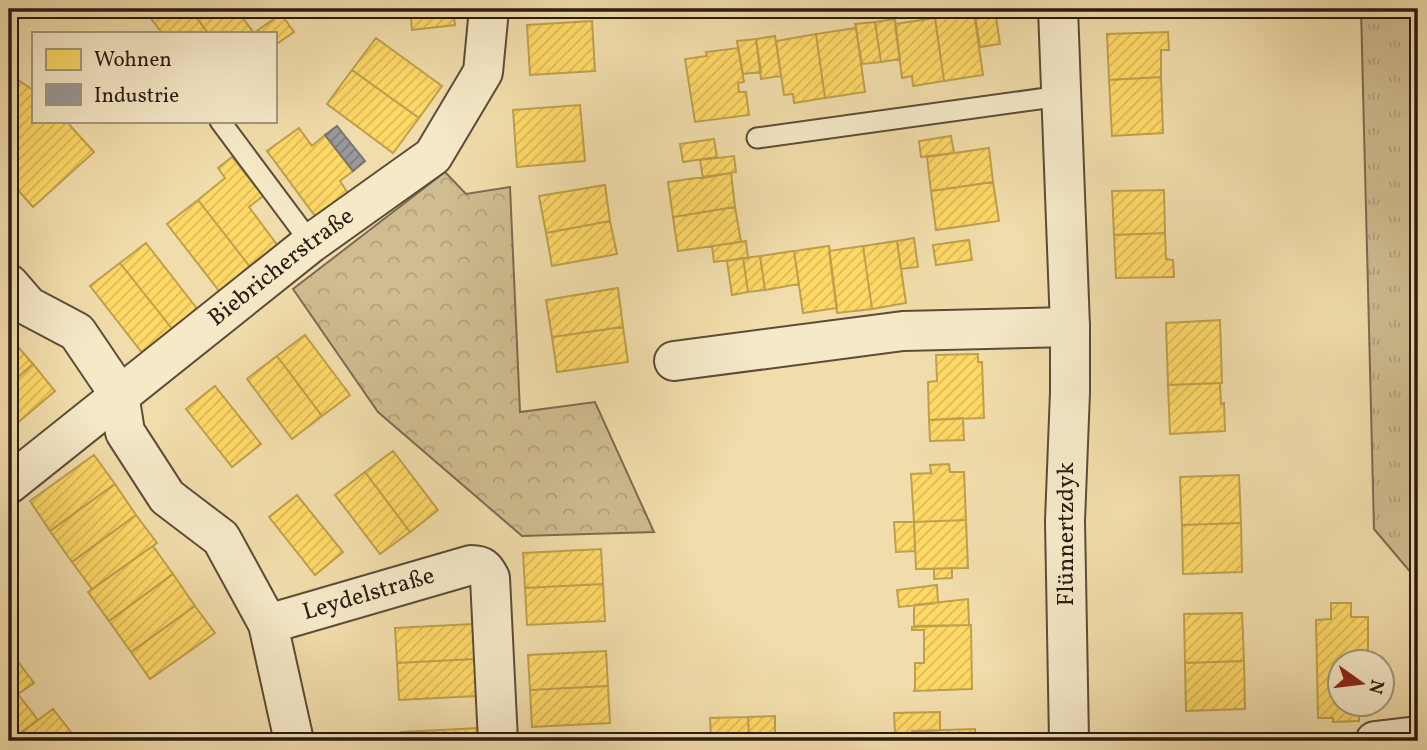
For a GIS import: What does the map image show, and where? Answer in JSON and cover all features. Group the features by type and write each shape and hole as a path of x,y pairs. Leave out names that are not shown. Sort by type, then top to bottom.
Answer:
{"street":[{"name":"Biebricherstraße","path":"9,484 312,243 433,156 483,72 489,9"},
{"name":"Flünnertzdyk","path":"1058,9 1070,327 1065,521 1069,741"},
{"path":"9,284 29,306 76,332 119,394 125,432 167,497 221,538 268,624 293,741"},
{"path":"674,361 903,331 1070,327"},
{"name":"Leydelstraße","path":"268,624 471,565 484,567 490,578 498,741"},
{"path":"1375,741 1418,736"}],"lane":[{"path":"757,138 1061,96"},
{"path":"221,122 312,243"}],"green space":[{"path":"1361,9 1418,9 1418,581 1374,529"},
{"path":"445,172 466,194 510,187 520,412 595,402 654,532 522,536 378,412 293,289"}],"building: Wohnen":[{"path":"159,9 190,9 207,32 161,32 149,16"},
{"path":"190,9 236,9 253,32 207,32"},
{"path":"410,9 453,9 455,25 412,30"},
{"path":"974,9 995,9 1000,44 980,47"},
{"path":"974,12 983,75 944,81 935,18"},
{"path":"281,14 294,32 276,44 276,32 255,32"},
{"path":"935,18 944,81 913,86 912,76 902,78 895,24"},
{"path":"895,19 900,59 881,62 875,22"},
{"path":"592,21 595,71 530,75 527,25"},
{"path":"875,22 881,62 862,64 855,24"},
{"path":"856,28 865,92 825,98 816,34"},
{"path":"1168,32 1169,50 1161,50 1161,77 1109,80 1107,34"},
{"path":"816,34 825,98 794,103 793,94 784,95 776,41"},
{"path":"775,36 781,76 761,79 756,39"},
{"path":"376,38 442,86 419,118 352,70"},
{"path":"756,39 761,72 743,74 737,41"},
{"path":"738,48 744,82 738,83 739,92 746,92 749,115 695,122 685,59 707,56 706,52"},
{"path":"352,70 419,118 393,153 327,104"},
{"path":"9,74 32,89 32,122 67,122 94,152 33,207 9,180"},
{"path":"1161,77 1163,133 1112,136 1109,80"},
{"path":"580,105 585,161 517,167 513,110"},
{"path":"299,128 312,146 325,135 353,171 340,181 350,196 318,220 267,151"},
{"path":"951,136 954,153 921,157 919,141"},
{"path":"714,139 717,157 683,162 680,144"},
{"path":"989,148 993,182 931,191 927,157"},
{"path":"734,156 736,172 703,178 700,160"},
{"path":"232,157 263,196 249,207 281,250 254,272 198,200 225,178 218,168"},
{"path":"731,173 735,207 673,217 668,182"},
{"path":"993,182 999,221 936,230 931,191"},
{"path":"605,185 610,221 546,233 539,196"},
{"path":"1164,190 1165,233 1114,235 1112,191"},
{"path":"198,200 254,272 223,296 167,224"},
{"path":"735,207 741,242 678,251 673,217"},
{"path":"610,221 617,254 552,266 546,233"},
{"path":"1165,233 1166,259 1173,260 1174,277 1116,278 1114,235"},
{"path":"914,238 918,267 901,269 897,241"},
{"path":"969,240 972,260 936,265 933,245"},
{"path":"746,241 748,258 714,262 712,246"},
{"path":"897,241 906,303 872,309 863,246"},
{"path":"146,243 202,315 177,335 120,263"},
{"path":"829,246 837,308 803,313 794,251"},
{"path":"863,246 872,309 837,313 829,251"},
{"path":"794,251 799,284 765,290 760,256"},
{"path":"760,256 765,290 748,292 743,258"},
{"path":"743,258 748,292 732,295 727,261"},
{"path":"120,263 177,335 147,359 90,286"},
{"path":"618,288 623,327 552,337 546,300"},
{"path":"1220,320 1222,383 1168,385 1166,323"},
{"path":"623,327 628,362 557,372 552,337"},
{"path":"305,335 350,395 322,416 277,356"},
{"path":"12,340 33,364 9,385 9,343"},
{"path":"978,354 978,362 982,362 984,418 929,420 928,382 937,381 936,355"},
{"path":"277,356 322,416 292,439 247,379"},
{"path":"33,364 55,391 9,430 9,385"},
{"path":"1220,383 1225,431 1170,434 1168,385"},
{"path":"215,386 261,444 232,467 186,409"},
{"path":"963,418 964,440 930,441 929,420"},
{"path":"393,451 438,510 410,532 365,472"},
{"path":"94,455 115,484 50,531 30,501"},
{"path":"949,464 950,472 964,472 966,520 914,522 911,474 931,473 930,465"},
{"path":"365,472 410,532 380,554 335,495"},
{"path":"1239,475 1241,523 1182,525 1180,477"},
{"path":"115,484 136,515 72,562 50,531"},
{"path":"297,495 343,552 315,575 269,517"},
{"path":"136,515 157,543 92,589 72,562"},
{"path":"966,520 968,568 916,569 914,522"},
{"path":"894,522 914,522 915,551 896,552"},
{"path":"1241,523 1242,572 1183,574 1182,525"},
{"path":"153,546 173,574 109,621 88,592"},
{"path":"601,549 603,584 525,588 523,553"},
{"path":"952,568 952,578 934,579 934,569"},
{"path":"173,574 195,606 131,652 109,621"},
{"path":"603,584 605,621 527,625 525,588"},
{"path":"937,585 938,603 899,607 897,590"},
{"path":"968,599 969,625 914,626 914,605"},
{"path":"1331,603 1351,603 1351,617 1368,617 1368,648 1326,648 1326,718 1318,718 1316,620 1331,619"},
{"path":"195,606 215,633 150,679 131,652"},
{"path":"1242,613 1244,661 1185,663 1184,614"},
{"path":"473,624 475,659 397,663 395,628"},
{"path":"971,625 972,689 914,691 915,663 924,663 924,630 912,630 912,627"},
{"path":"606,651 608,686 530,690 528,655"},
{"path":"16,659 34,683 18,694 38,720 9,741 9,665"},
{"path":"475,659 477,696 399,700 397,663"},
{"path":"1244,661 1245,709 1186,711 1185,663"},
{"path":"608,686 610,723 532,727 530,690"},
{"path":"53,709 71,732 58,741 10,741"},
{"path":"940,712 940,730 895,734 894,713"},
{"path":"775,716 775,737 749,737 748,717"},
{"path":"748,717 749,737 711,739 710,718"},
{"path":"1333,718 1359,718 1359,721 1333,722"},
{"path":"479,728 479,741 401,741 401,732"},
{"path":"975,729 975,741 912,741 912,731"}],"building: Industrie":[{"path":"337,126 365,161 353,171 325,135"}]}
